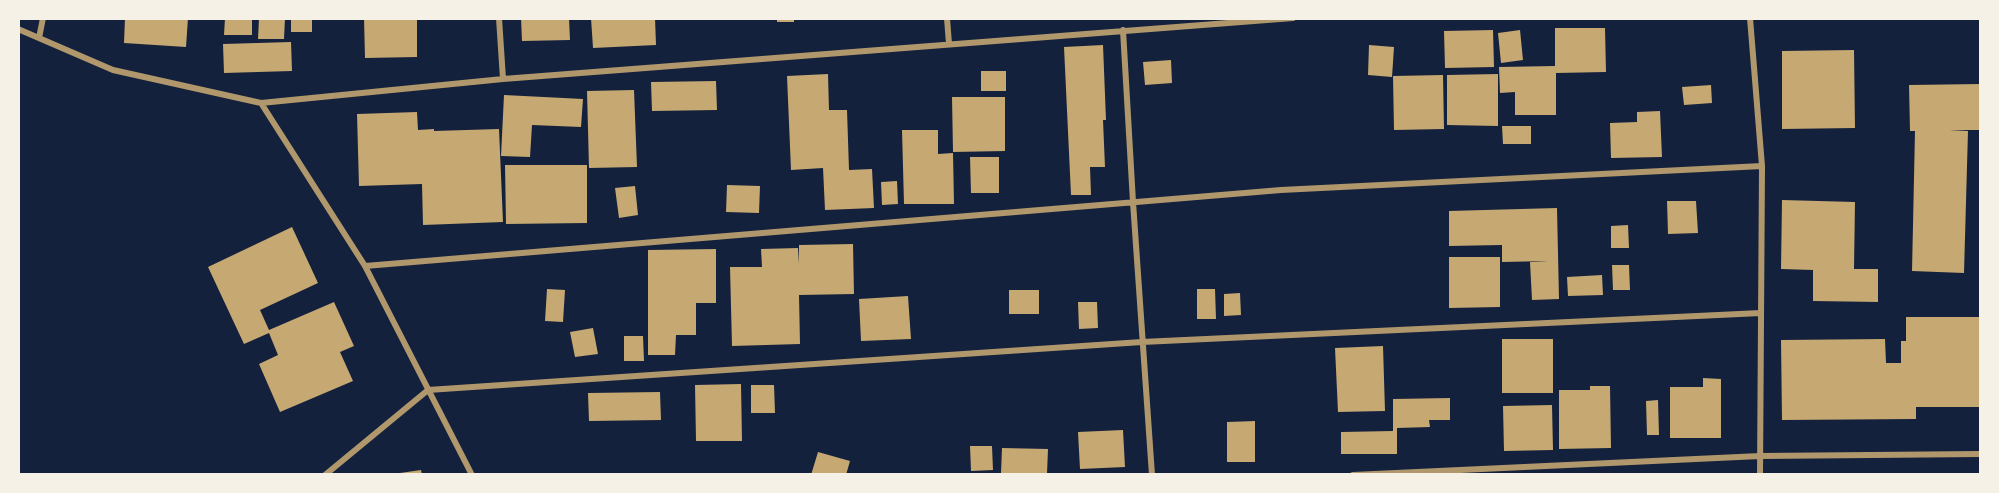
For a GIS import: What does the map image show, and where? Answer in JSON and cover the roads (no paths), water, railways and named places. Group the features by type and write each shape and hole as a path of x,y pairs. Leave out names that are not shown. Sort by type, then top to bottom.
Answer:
{"street":[{"path":"39,38 44,18"},
{"path":"499,18 502,79"},
{"path":"947,18 949,44"},
{"path":"18,29 113,70 261,103 502,79 1293,18"},
{"path":"1750,18 1762,166 1760,475"},
{"path":"1124,30 1133,202 1152,475"},
{"path":"261,103 365,266 472,475"},
{"path":"365,266 1281,190 1762,166"},
{"path":"325,475 428,390 1142,342 1761,313"},
{"path":"1353,475 1760,456 1981,454"}]}
